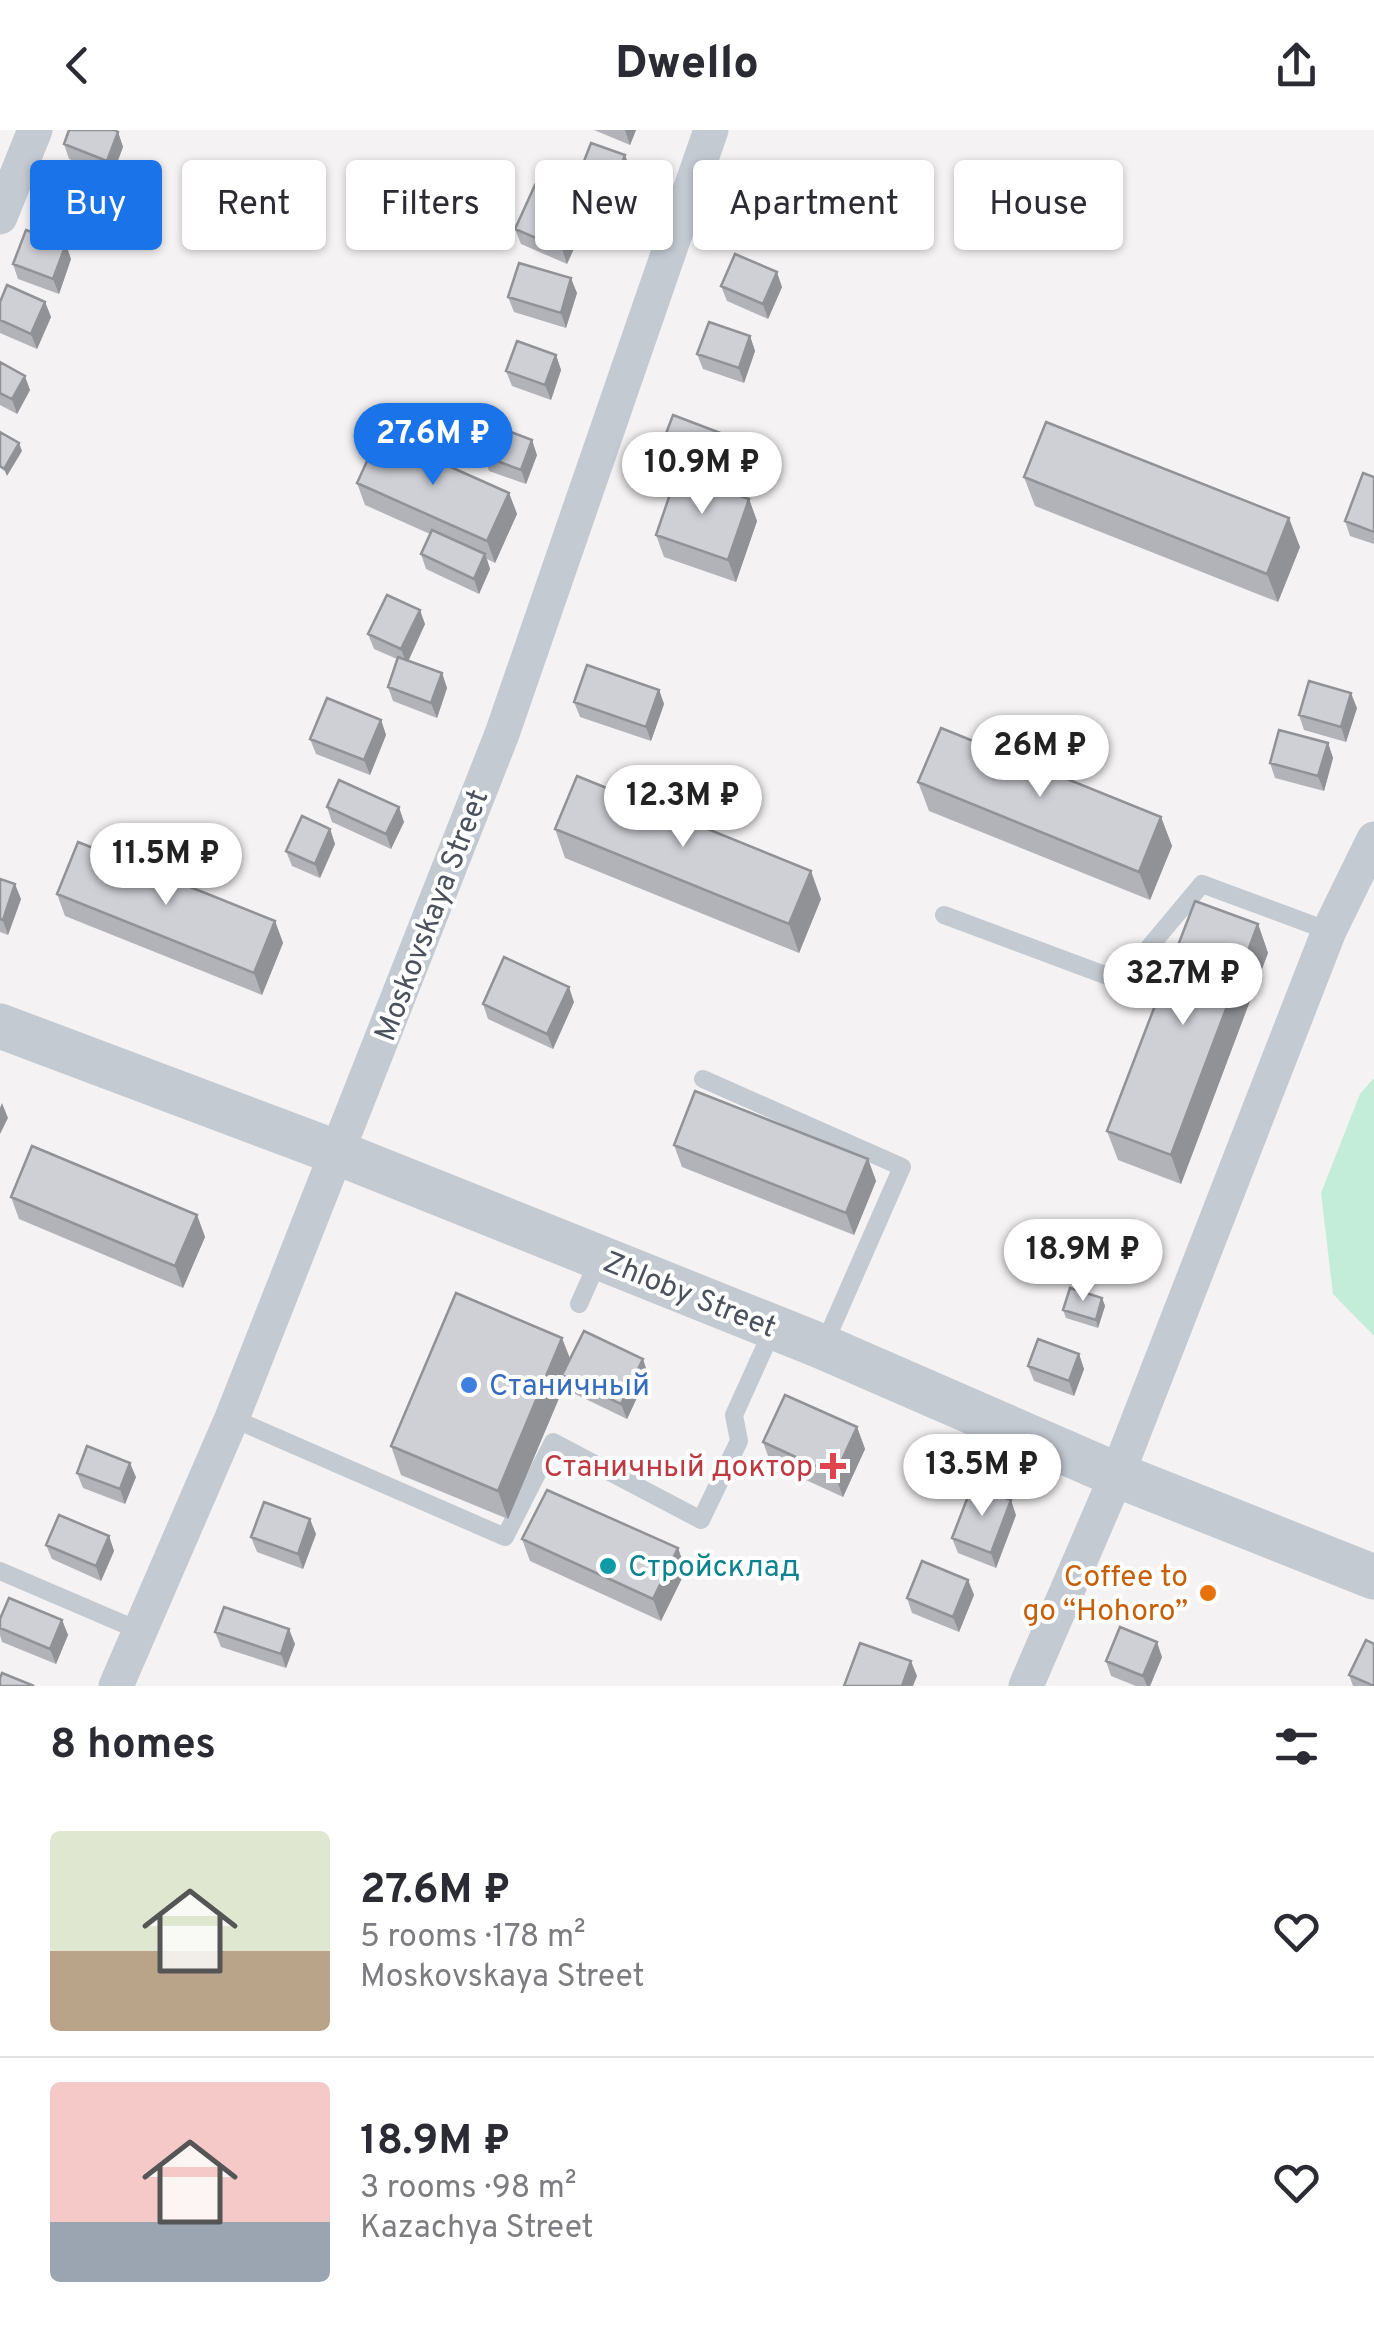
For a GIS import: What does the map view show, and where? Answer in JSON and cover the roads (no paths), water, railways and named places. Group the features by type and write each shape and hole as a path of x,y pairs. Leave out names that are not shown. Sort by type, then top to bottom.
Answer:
{"street":[{"path":"0,218 35,130"},
{"name":"Moskovskaya Street","path":"116,1686 232,1418 502,734 711,130"},
{"path":"1026,1686 1117,1475 1330,931 1374,839"},
{"name":"Zhloby Street","path":"0,1026 338,1153 823,1347 1117,1475 1374,1577"}],"lane":[{"path":"944,916 1121,982 1202,884 1330,931"},
{"path":"703,1078 902,1167 823,1347"},
{"path":"579,1304 599,1258"},
{"path":"232,1418 505,1537 553,1442 701,1520 739,1441 734,1414 773,1328"},
{"path":"0,1571 140,1631"}],"place":[{"name":"Станичный","path":"469,1385"},
{"name":"Станичный доктор","path":"833,1466"},
{"name":"Стройсклад","path":"608,1566"},
{"name":"Coffee to go “Hohoro”","path":"1208,1593"}]}
